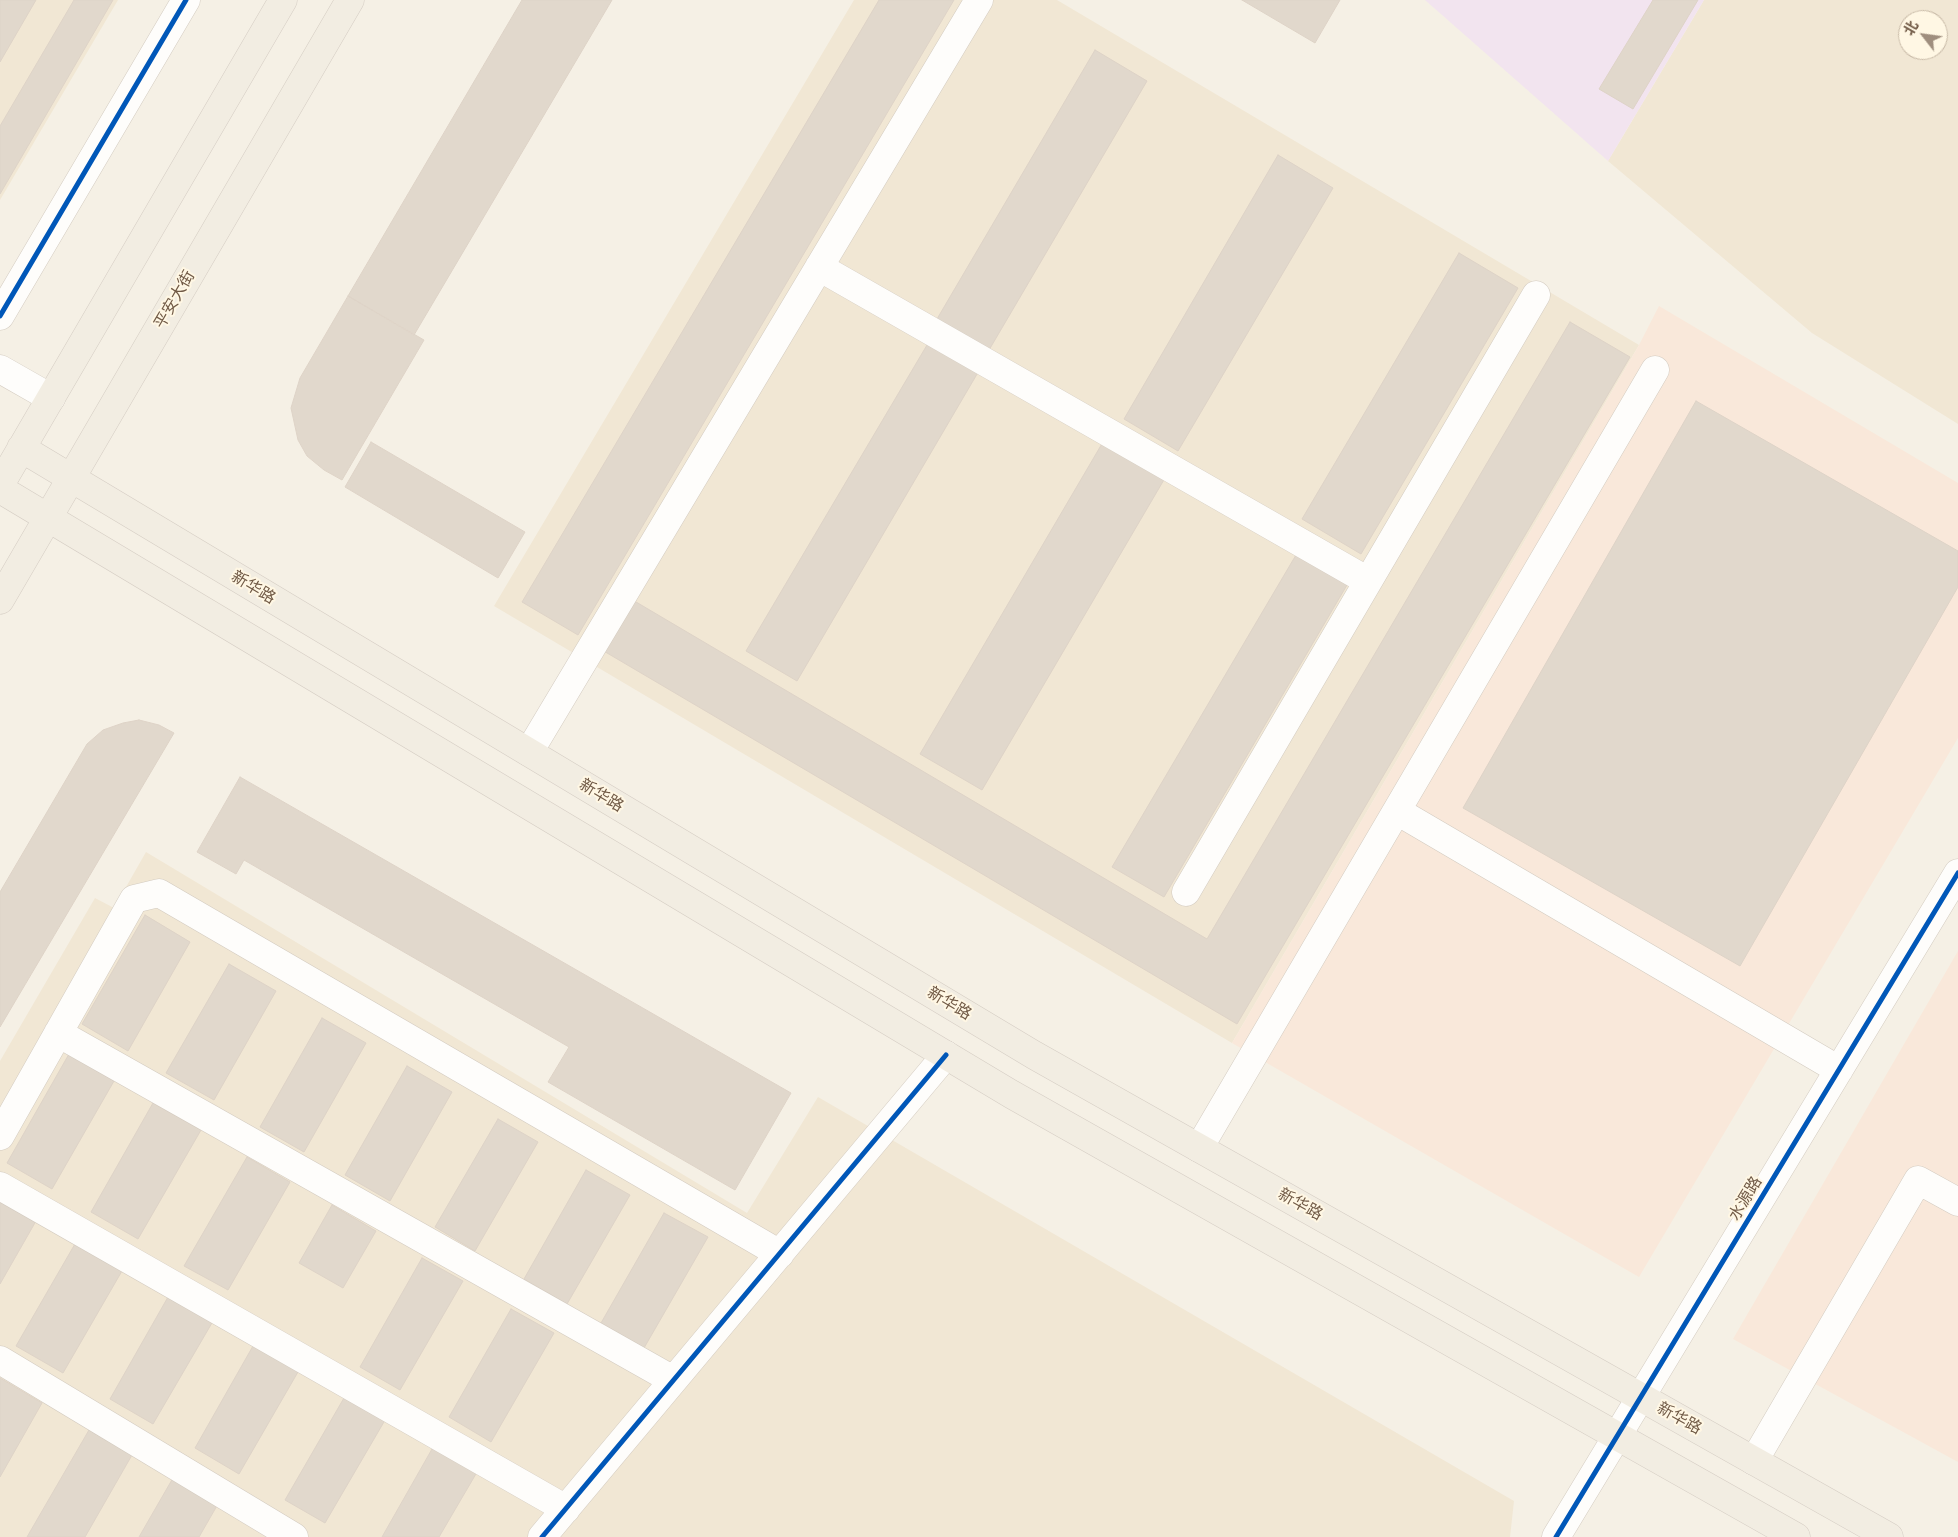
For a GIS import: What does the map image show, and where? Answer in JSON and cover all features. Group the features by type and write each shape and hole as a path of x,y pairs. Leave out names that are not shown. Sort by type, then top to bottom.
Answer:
{"main road":[{"path":"0,485 283,0"},
{"name":"平安大街","path":"0,600 350,0"},
{"name":"新华路","path":"21,448 1025,1050 1889,1537"},
{"path":"0,489 1011,1094 1796,1537"}],"street":[{"path":"0,316 186,0"},
{"path":"529,752 979,0"},
{"path":"819,267 1368,581"},
{"path":"1186,892 1536,295"},
{"path":"0,369 50,398"},
{"path":"1199,1148 1655,370"},
{"path":"1397,811 1839,1070"},
{"name":"水源路","path":"1556,1537 1958,873"},
{"path":"0,1136 134,899 159,893 780,1254"},
{"path":"58,1033 673,1380"},
{"path":"542,1537 946,1055"},
{"path":"1754,1461 1918,1180 1958,1202"},
{"path":"0,1186 566,1509"},
{"path":"0,1360 294,1537"}],"shaded area":[{"path":"0,0 118,0 0,200"},
{"path":"854,0 1057,0 1639,345 1232,1043 494,606"},
{"path":"1425,0 1704,0 1608,161"},
{"path":"1704,0 1958,0 1958,424 1812,333 1608,161"},
{"path":"1659,306 1958,483 1958,738 1639,1277 1232,1043 1639,345"},
{"path":"146,852 747,1213 818,1097 1514,1501 1510,1537 0,1537 0,1061 95,898 114,908"},
{"path":"1958,951 1958,1462 1733,1339"}],"building":[{"path":"0,0 36,0 0,62"},
{"path":"74,0 113,0 0,194 0,126"},
{"path":"522,0 612,0 414,335 348,296"},
{"path":"879,0 954,0 578,635 522,602"},
{"path":"1242,0 1340,0 1315,43"},
{"path":"1653,0 1698,0 1633,109 1599,89"},
{"path":"1095,50 1147,81 989,350 937,319"},
{"path":"1278,155 1333,188 1178,451 1124,419"},
{"path":"1459,253 1518,288 1361,554 1302,519"},
{"path":"348,296 424,340 342,480 324,470 307,456 298,440 291,408 300,378"},
{"path":"1570,322 1630,357 1237,1024 602,650 631,599 1207,939"},
{"path":"930,340 980,369 797,681 746,651"},
{"path":"1696,401 1958,551 1958,587 1740,966 1463,808"},
{"path":"371,442 525,532 498,578 345,487"},
{"path":"1103,442 1165,478 982,790 920,754"},
{"path":"1296,555 1347,585 1164,897 1112,867"},
{"path":"139,720 159,725 174,733 0,1027 0,892 87,744 103,730"},
{"path":"240,777 791,1093 735,1190 548,1082 569,1047 244,860 236,874 197,852"},
{"path":"145,915 190,942 128,1051 82,1024"},
{"path":"229,964 276,991 214,1100 166,1073"},
{"path":"322,1018 366,1043 304,1152 260,1127"},
{"path":"69,1054 114,1081 52,1189 7,1163"},
{"path":"407,1066 452,1092 390,1201 345,1175"},
{"path":"153,1103 201,1130 138,1239 91,1212"},
{"path":"498,1119 538,1142 475,1251 435,1227"},
{"path":"247,1157 290,1182 228,1290 184,1266"},
{"path":"586,1170 630,1195 567,1304 524,1279"},
{"path":"0,1191 40,1214 0,1284"},
{"path":"332,1205 376,1231 343,1288 299,1263"},
{"path":"664,1213 708,1237 644,1348 601,1323"},
{"path":"79,1237 126,1264 63,1373 16,1346"},
{"path":"422,1258 463,1281 400,1390 360,1367"},
{"path":"172,1290 216,1316 153,1424 110,1399"},
{"path":"511,1309 554,1333 491,1442 449,1417"},
{"path":"257,1339 302,1365 239,1474 195,1448"},
{"path":"0,1378 42,1403 0,1477"},
{"path":"348,1391 388,1415 325,1523 285,1500"},
{"path":"89,1430 132,1455 85,1537 27,1537"},
{"path":"436,1442 480,1467 439,1537 382,1537"},
{"path":"173,1478 218,1504 199,1537 139,1537"}],"cycle path":[{"path":"0,316 186,0"},
{"path":"1556,1537 1958,873"},
{"path":"542,1537 946,1055"}]}
